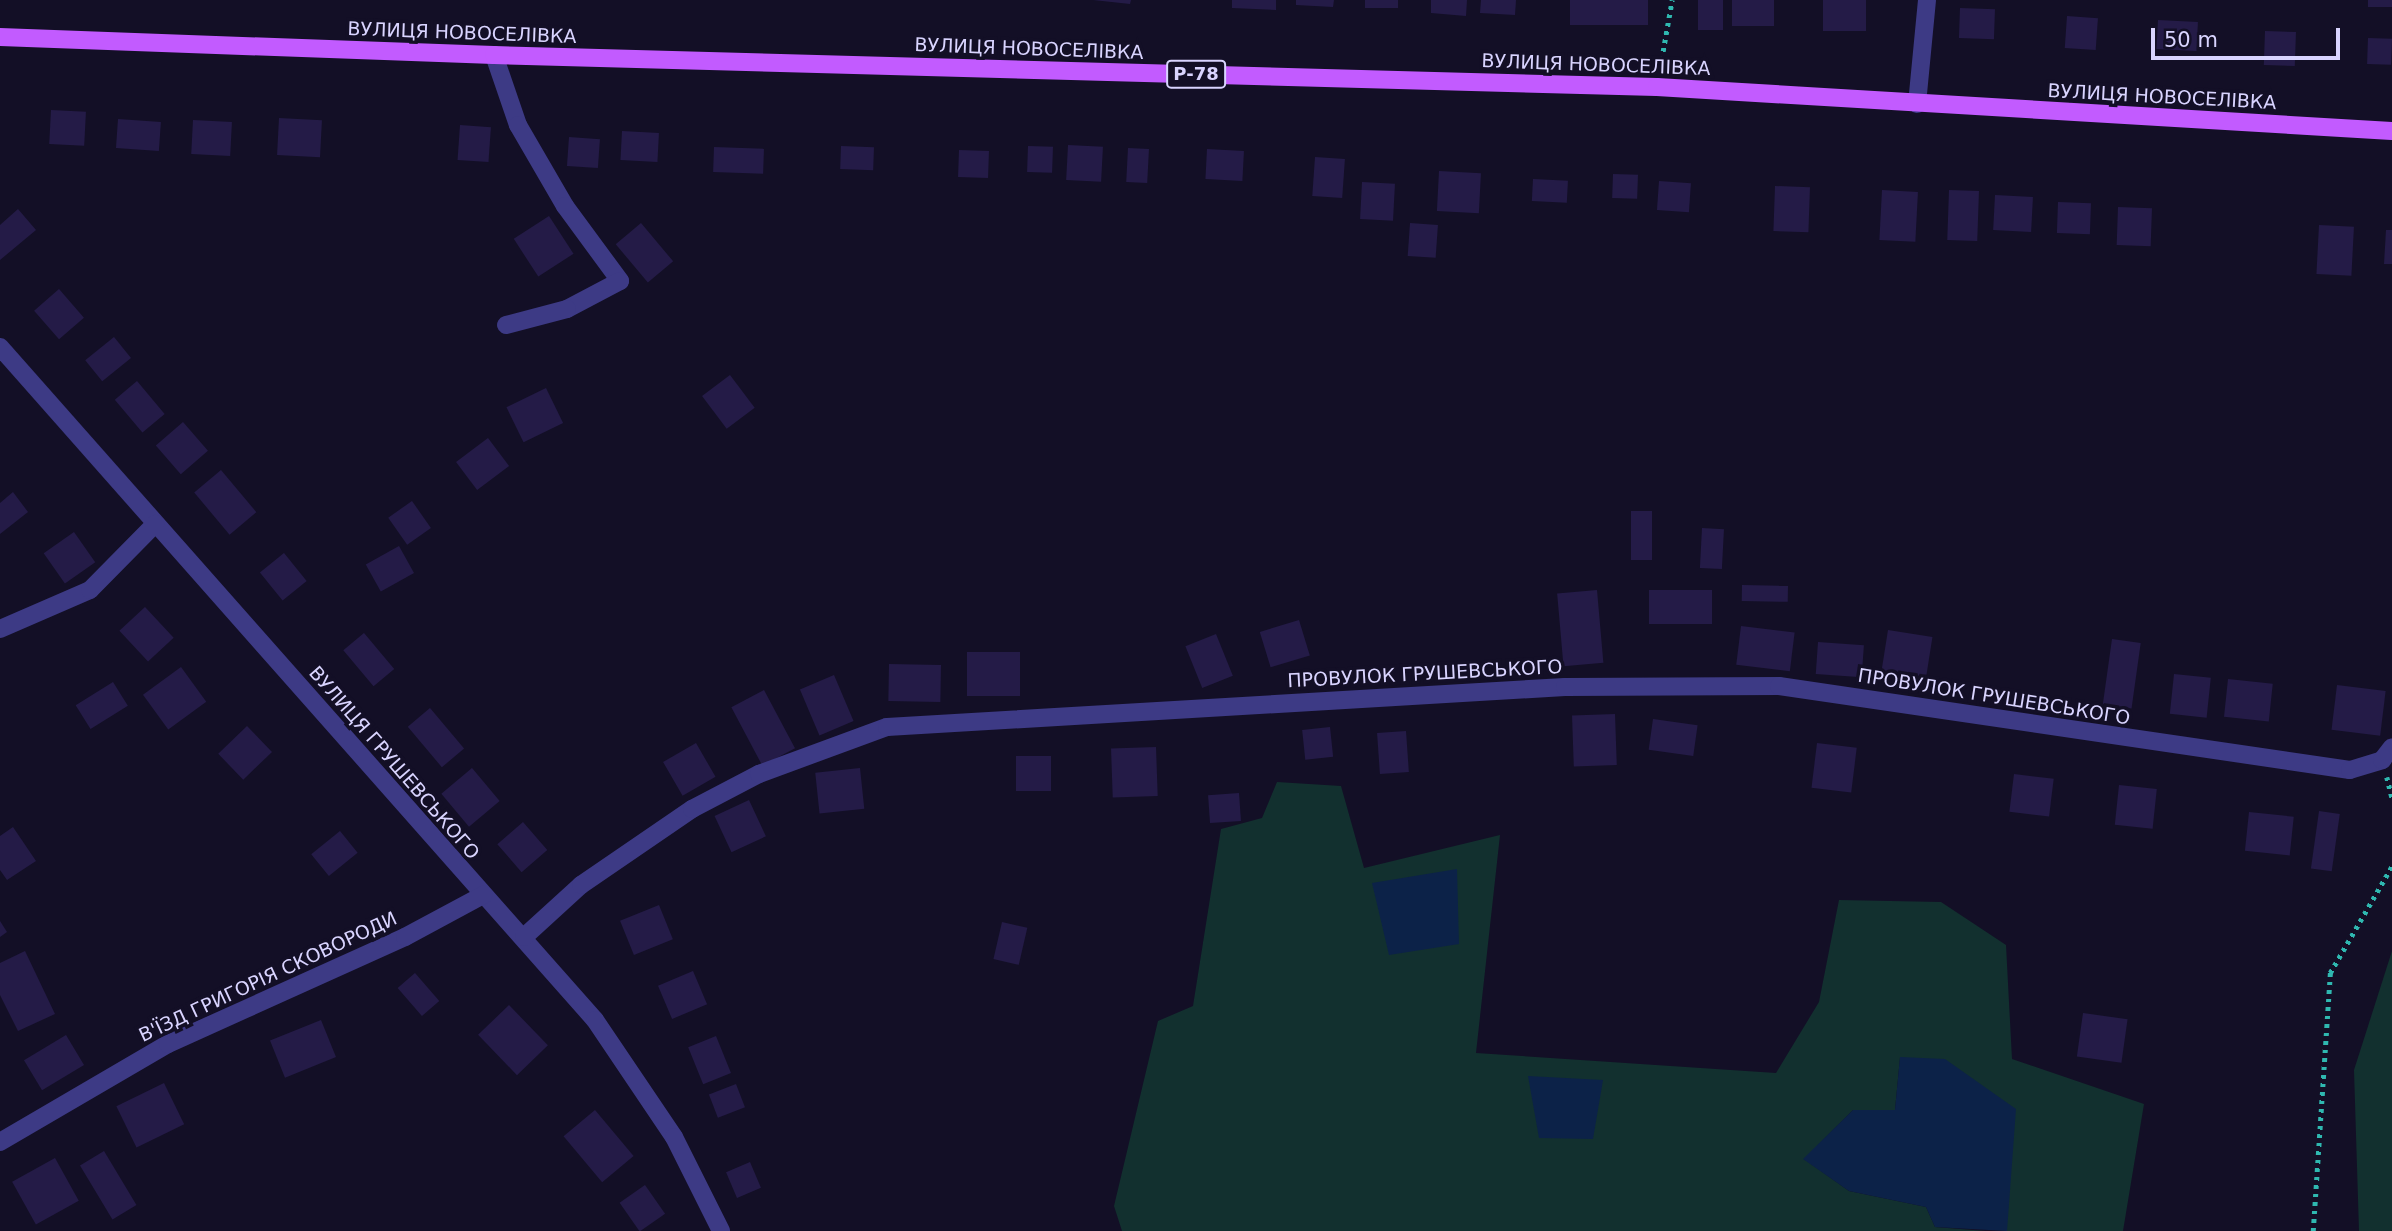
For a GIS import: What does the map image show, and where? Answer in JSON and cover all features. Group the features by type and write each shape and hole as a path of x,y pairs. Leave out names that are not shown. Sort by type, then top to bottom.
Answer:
{"main road":[{"name":"ВУЛИЦЯ НОВОСЕЛІВКА","path":"0,37 494,55 1657,86 2392,131"}],"street":[{"path":"1917,104 1927,0"},
{"path":"494,55 518,125 565,206 620,281 567,309 506,326"},
{"name":"ВУЛИЦЯ ГРУШЕВСЬКОГО","path":"0,347 595,1020 674,1138 721,1231"},
{"path":"0,629 90,590 155,524"},
{"name":"ПРОВУЛОК ГРУШЕВСЬКОГО","path":"524,937 581,885 692,809 759,774 887,727 1565,687 1779,686 2350,770 2387,753"},
{"name":"В'ЇЗД ГРИГОРІЯ СКОВОРОДИ","path":"0,1142 168,1044 405,937 483,895"}],"path":[{"path":"1657,86 1672,0"},
{"path":"2313,1231 2330,973 2392,866"}],"green space":[{"path":"1277,782 1341,786 1364,868 1500,835 1476,1053 1776,1073 1819,1002 1839,900 1941,902 2006,945 2012,1059 2144,1104 2123,1231 2007,1231 2006,1201 1900,1058 1895,1110 1853,1110 1804,1159 1849,1191 1926,1207 1935,1227 1986,1231 1122,1231 1114,1206 1158,1021 1193,1006 1221,829 1262,818"},
{"path":"2392,951 2392,1231 2359,1231 2354,1070"}],"water":[{"path":"1457,869 1459,944 1389,955 1372,883"},
{"path":"1900,1057 1945,1059 2016,1109 2007,1231 1935,1227 1926,1207 1849,1191 1803,1159 1853,1110 1895,1110"},
{"path":"1528,1076 1603,1080 1593,1139 1539,1138"}],"building":[{"path":"1093,0 1131,0 1130,4"},
{"path":"1232,0 1276,0 1276,10 1232,8"},
{"path":"1296,0 1334,0 1333,7 1296,5"},
{"path":"1365,0 1398,0 1398,8 1365,8"},
{"path":"1431,0 1467,0 1466,16 1431,13"},
{"path":"1481,0 1516,0 1515,15 1480,13"},
{"path":"1570,0 1648,0 1648,25 1570,25"},
{"path":"1698,0 1723,0 1723,30 1698,30"},
{"path":"1732,0 1774,0 1774,26 1732,26"},
{"path":"1823,0 1866,0 1866,31 1823,31"},
{"path":"2368,0 2392,0 2392,7 2368,7"},
{"path":"1960,8 1995,9 1994,39 1959,38"},
{"path":"2067,16 2098,18 2096,50 2065,48"},
{"path":"2158,20 2198,22 2196,51 2156,49"},
{"path":"2265,31 2296,32 2295,66 2264,65"},
{"path":"2368,38 2392,39 2391,65 2367,64"},
{"path":"51,110 86,112 84,146 49,144"},
{"path":"279,118 322,120 320,157 277,155"},
{"path":"118,119 161,122 159,151 116,148"},
{"path":"193,120 232,122 230,156 191,154"},
{"path":"460,125 491,127 488,162 458,160"},
{"path":"622,131 659,133 657,162 620,160"},
{"path":"569,137 600,139 598,168 567,166"},
{"path":"1068,145 1103,147 1101,182 1066,180"},
{"path":"841,146 874,147 873,170 840,169"},
{"path":"1028,146 1053,147 1052,173 1027,172"},
{"path":"714,147 764,149 763,174 713,172"},
{"path":"1128,148 1149,149 1147,183 1126,182"},
{"path":"1207,149 1244,151 1242,181 1205,179"},
{"path":"959,150 989,151 988,178 958,177"},
{"path":"1315,157 1345,159 1342,198 1312,196"},
{"path":"1439,171 1481,173 1479,213 1437,211"},
{"path":"1613,174 1638,175 1637,199 1612,198"},
{"path":"1533,179 1568,181 1567,203 1532,201"},
{"path":"1659,181 1691,183 1689,212 1657,210"},
{"path":"1362,182 1395,184 1393,221 1360,219"},
{"path":"1775,186 1810,187 1808,232 1773,231"},
{"path":"1882,190 1918,192 1915,242 1879,240"},
{"path":"1949,190 1979,191 1977,241 1947,240"},
{"path":"1995,195 2033,197 2031,232 1993,230"},
{"path":"2058,202 2091,203 2090,234 2057,233"},
{"path":"2118,207 2152,208 2151,246 2117,245"},
{"path":"18,209 36,230 0,260 0,225"},
{"path":"549,216 574,254 538,277 514,239"},
{"path":"641,223 673,261 648,283 616,244"},
{"path":"1410,223 1438,225 1436,258 1408,256"},
{"path":"2319,225 2354,227 2351,276 2316,274"},
{"path":"2386,230 2392,230 2392,264 2384,264"},
{"path":"59,289 84,318 59,339 34,311"},
{"path":"114,337 131,358 102,381 85,360"},
{"path":"730,375 755,408 727,429 702,396"},
{"path":"137,381 165,414 142,433 115,400"},
{"path":"546,388 563,423 524,442 506,407"},
{"path":"183,422 208,451 181,474 156,446"},
{"path":"488,438 509,466 477,490 456,462"},
{"path":"221,470 256,512 230,535 194,492"},
{"path":"13,492 28,512 0,534 0,503"},
{"path":"412,501 431,528 407,545 388,518"},
{"path":"1631,511 1652,511 1652,560 1631,560"},
{"path":"1702,528 1724,529 1722,569 1700,568"},
{"path":"74,532 95,562 65,584 44,553"},
{"path":"399,546 414,573 381,592 366,564"},
{"path":"284,553 307,581 283,600 260,573"},
{"path":"1742,585 1788,586 1788,602 1742,601"},
{"path":"1597,590 1603,663 1564,666 1557,593"},
{"path":"1649,590 1712,590 1712,624 1649,624"},
{"path":"145,607 174,638 148,662 119,631"},
{"path":"1299,620 1310,655 1271,667 1260,632"},
{"path":"1741,626 1795,633 1790,671 1736,665"},
{"path":"1888,630 1932,637 1925,681 1881,674"},
{"path":"364,633 394,669 374,686 343,650"},
{"path":"1216,634 1233,676 1202,688 1185,646"},
{"path":"2112,639 2141,643 2132,708 2103,704"},
{"path":"1818,642 1864,645 1862,677 1816,674"},
{"path":"967,652 1020,652 1020,696 967,696"},
{"path":"889,664 941,665 940,702 888,701"},
{"path":"181,667 206,702 168,729 143,695"},
{"path":"2174,674 2211,678 2207,718 2170,714"},
{"path":"834,675 854,721 819,735 800,689"},
{"path":"2228,679 2273,684 2269,721 2224,717"},
{"path":"113,682 128,706 91,729 76,705"},
{"path":"2337,685 2386,691 2380,736 2332,730"},
{"path":"764,690 795,748 762,766 731,707"},
{"path":"430,708 464,749 442,767 408,727"},
{"path":"1615,714 1617,765 1574,766 1572,716"},
{"path":"1653,719 1698,725 1693,756 1649,750"},
{"path":"247,726 272,752 243,780 218,754"},
{"path":"1330,727 1333,757 1305,760 1302,730"},
{"path":"1406,731 1409,772 1380,774 1377,733"},
{"path":"696,743 716,777 683,796 663,762"},
{"path":"1817,743 1857,748 1851,793 1812,788"},
{"path":"1156,747 1158,796 1113,798 1111,749"},
{"path":"1016,756 1051,756 1051,791 1016,791"},
{"path":"472,768 500,801 469,827 441,794"},
{"path":"860,768 864,809 820,813 815,773"},
{"path":"2014,774 2054,779 2049,817 2009,812"},
{"path":"2119,785 2157,789 2153,829 2115,825"},
{"path":"1239,793 1241,821 1210,823 1208,795"},
{"path":"749,800 766,836 731,852 715,816"},
{"path":"2319,811 2340,814 2332,871 2311,868"},
{"path":"2249,812 2294,817 2290,855 2245,851"},
{"path":"523,822 547,850 522,872 497,844"},
{"path":"13,827 36,861 7,880 0,870 0,836"},
{"path":"340,831 358,853 329,876 311,854"},
{"path":"659,905 673,939 634,955 620,921"},
{"path":"0,921 7,932 0,937"},
{"path":"1002,922 1027,928 1019,965 993,959"},
{"path":"25,951 55,1014 18,1031 0,995 0,963"},
{"path":"693,971 707,1004 672,1019 658,986"},
{"path":"415,973 439,1001 422,1016 398,988"},
{"path":"509,1005 548,1045 517,1075 478,1035"},
{"path":"2083,1013 2128,1019 2121,1063 2077,1057"},
{"path":"321,1020 336,1057 285,1078 270,1041"},
{"path":"66,1035 84,1065 42,1090 24,1060"},
{"path":"716,1036 731,1073 703,1084 688,1047"},
{"path":"164,1083 184,1124 137,1148 116,1106"},
{"path":"736,1084 745,1107 718,1118 709,1094"},
{"path":"595,1110 634,1156 602,1182 564,1136"},
{"path":"104,1151 136,1205 112,1219 80,1165"},
{"path":"55,1158 79,1201 36,1225 12,1182"},
{"path":"750,1162 761,1188 737,1198 726,1172"},
{"path":"645,1185 665,1214 639,1231 620,1203"}]}
